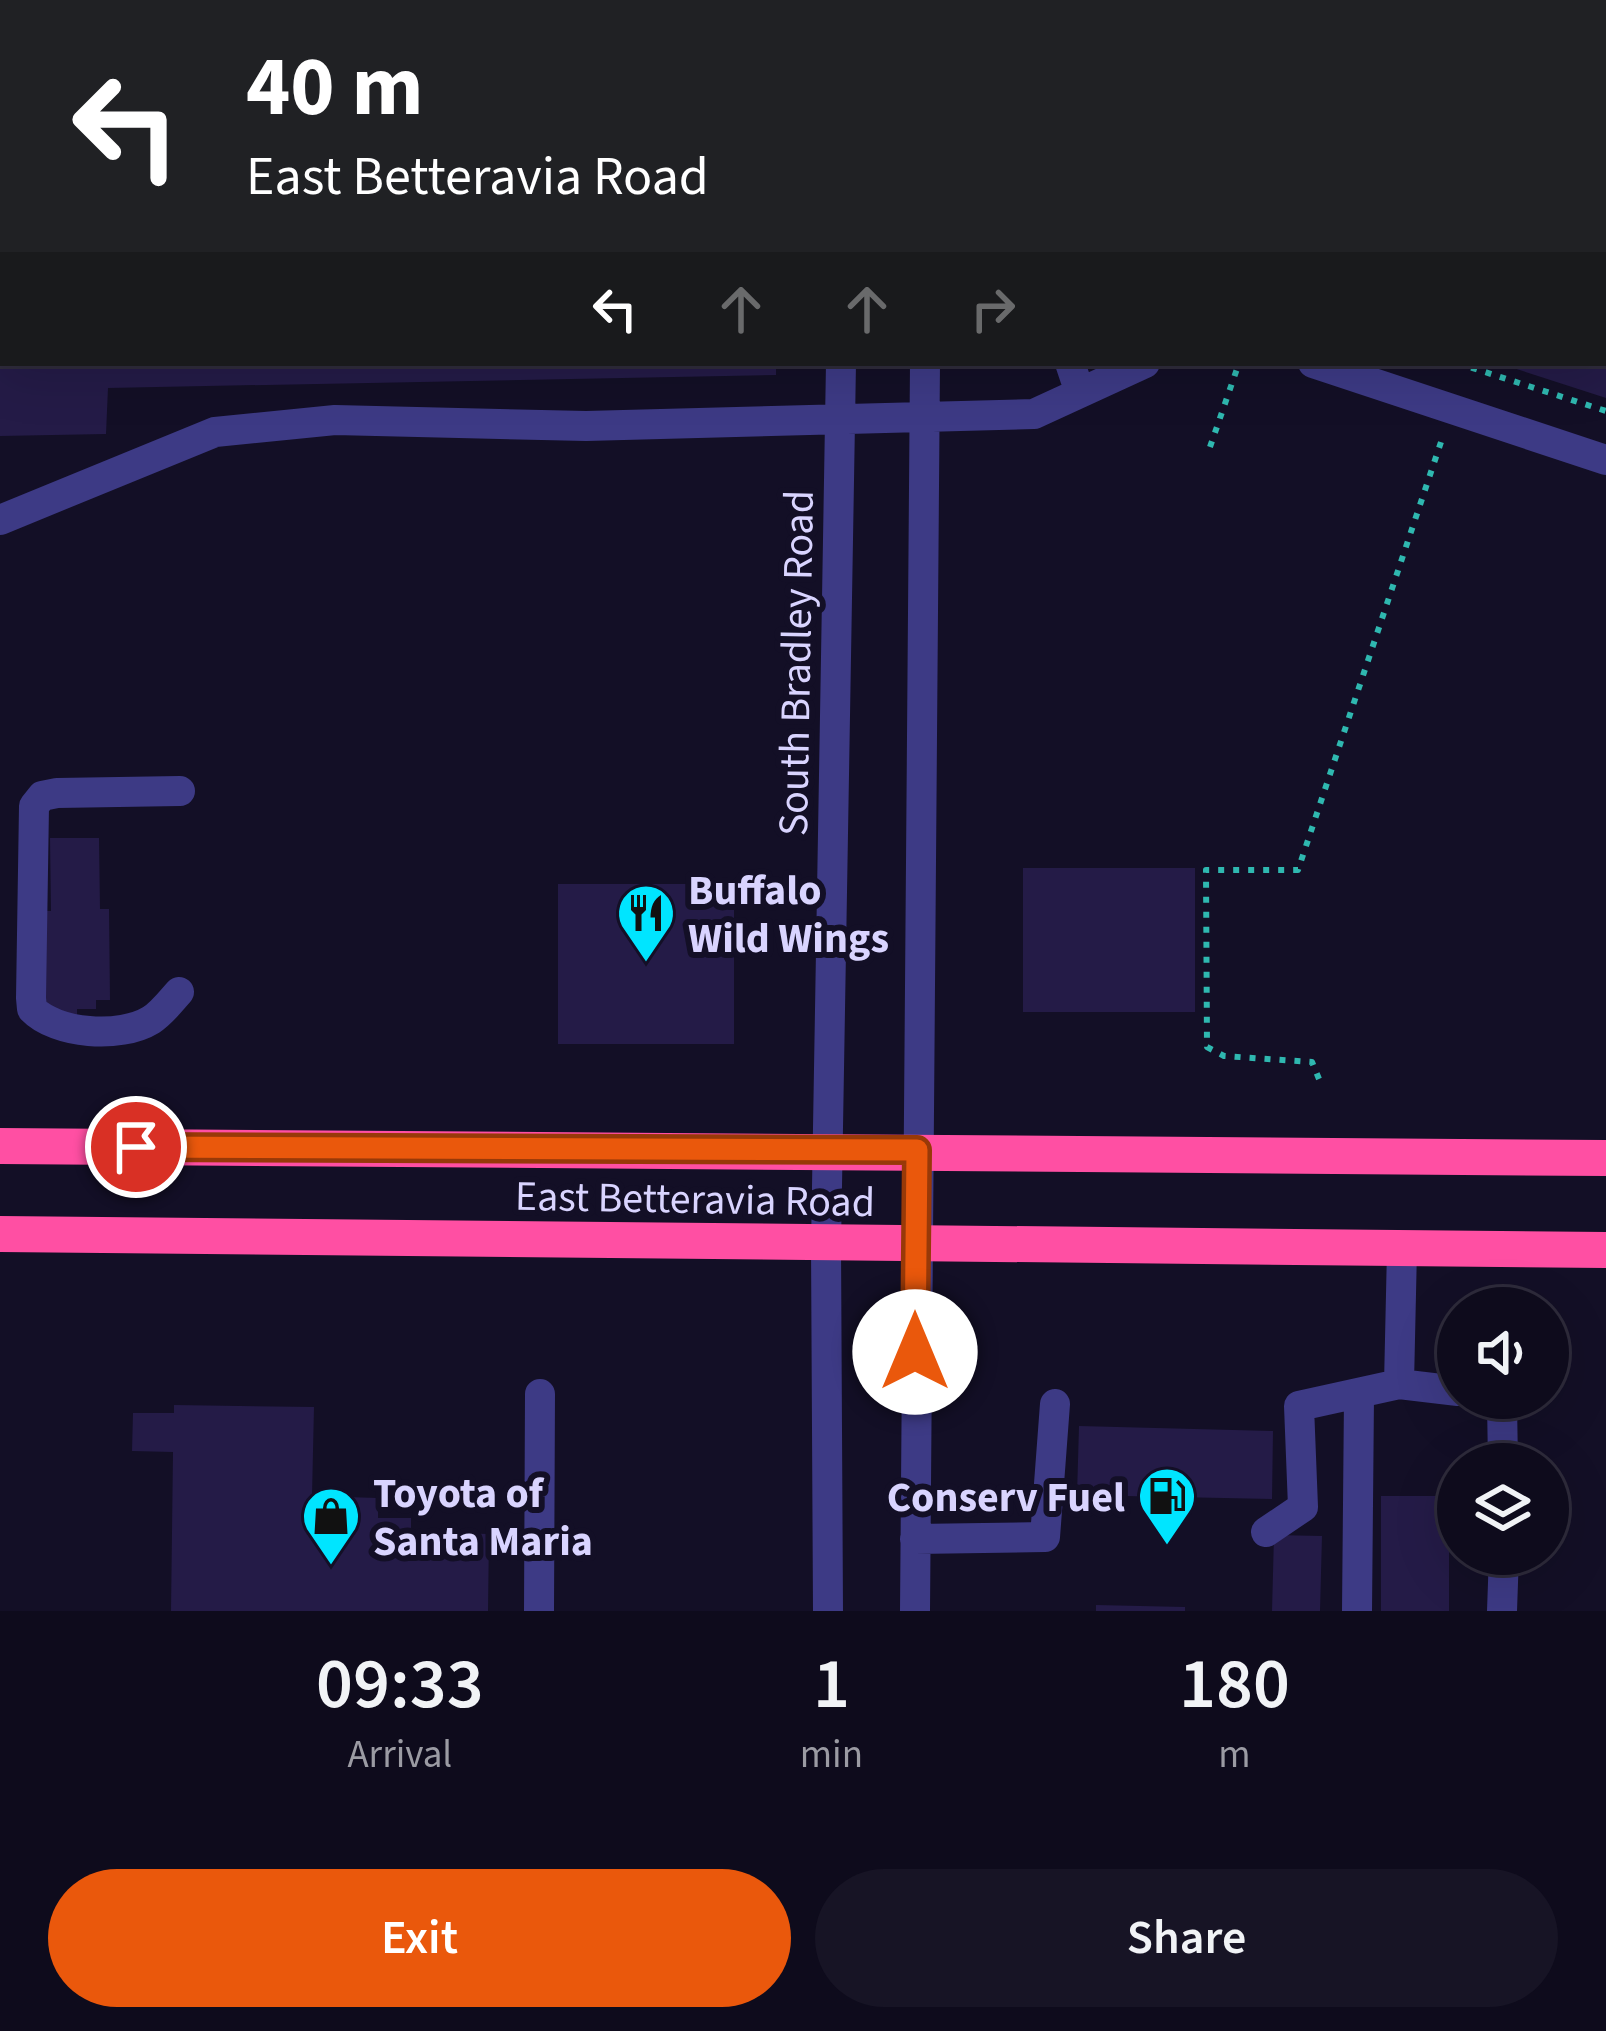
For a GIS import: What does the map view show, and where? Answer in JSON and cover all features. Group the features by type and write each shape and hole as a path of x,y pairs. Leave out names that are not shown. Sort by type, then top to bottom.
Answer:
{"highway":[{"name":"East Betteravia Road","path":"0,1146 1606,1158"},
{"name":"East Betteravia Road","path":"0,1234 1606,1250"}],"street":[{"name":"South Bradley Road","path":"828,1611 826,1245 841,366"},
{"path":"915,1611 925,366"},
{"path":"1071,366 1080,393"},
{"path":"0,520 215,432 335,420 586,426 1034,414 1138,366"},
{"path":"1323,366 1606,460"},
{"path":"179,992 154,1018 118,1029 56,1027 32,1009 31,998 34,806 42,796 57,793 180,791"},
{"path":"1399,1384 1402,1249"},
{"path":"1266,1532 1303,1507 1299,1406 1399,1384 1437,1389"},
{"path":"539,1611 540,1394"},
{"path":"1357,1611 1359,1396"},
{"path":"916,1539 1045,1537 1055,1404"},
{"path":"1502,1611 1503,1575"}],"path":[{"path":"1210,447 1238,366"},
{"path":"1466,366 1606,411"},
{"path":"1319,1079 1312,1062 1224,1056 1207,1046 1206,870 1298,870 1442,439 1441,403"}],"building":[{"path":"0,366 776,366 776,375 108,388 106,434 0,436"},
{"path":"1507,366 1606,366 1606,398"},
{"path":"50,838 99,838 100,909 109,909 110,1000 96,1000 96,1009 77,1009 77,1016 44,1016 43,911 51,911"},
{"path":"1023,868 1195,868 1195,1012 1023,1012"},
{"name":"Buffalo Wild Wings","path":"558,884 734,884 734,1044 558,1044"},
{"path":"174,1405 314,1407 312,1496 378,1498 378,1518 411,1518 411,1532 489,1534 488,1611 171,1611 173,1452 132,1451 133,1413 174,1413"},
{"path":"1079,1426 1273,1431 1272,1499 1077,1495"},
{"path":"1381,1496 1437,1496 1437,1575 1449,1575 1449,1611 1381,1611"},
{"path":"1274,1535 1322,1536 1320,1611 1272,1611"},
{"path":"1096,1605 1185,1607 1185,1611 1096,1611"}],"place":[{"name":"Buffalo Wild Wings","path":"646,964"},
{"name":"Conserv Fuel","path":"1167,1547"},
{"name":"Toyota of Santa Maria","path":"331,1567"}],"route":[{"path":"136,1147 917,1150 915,1352"}]}
